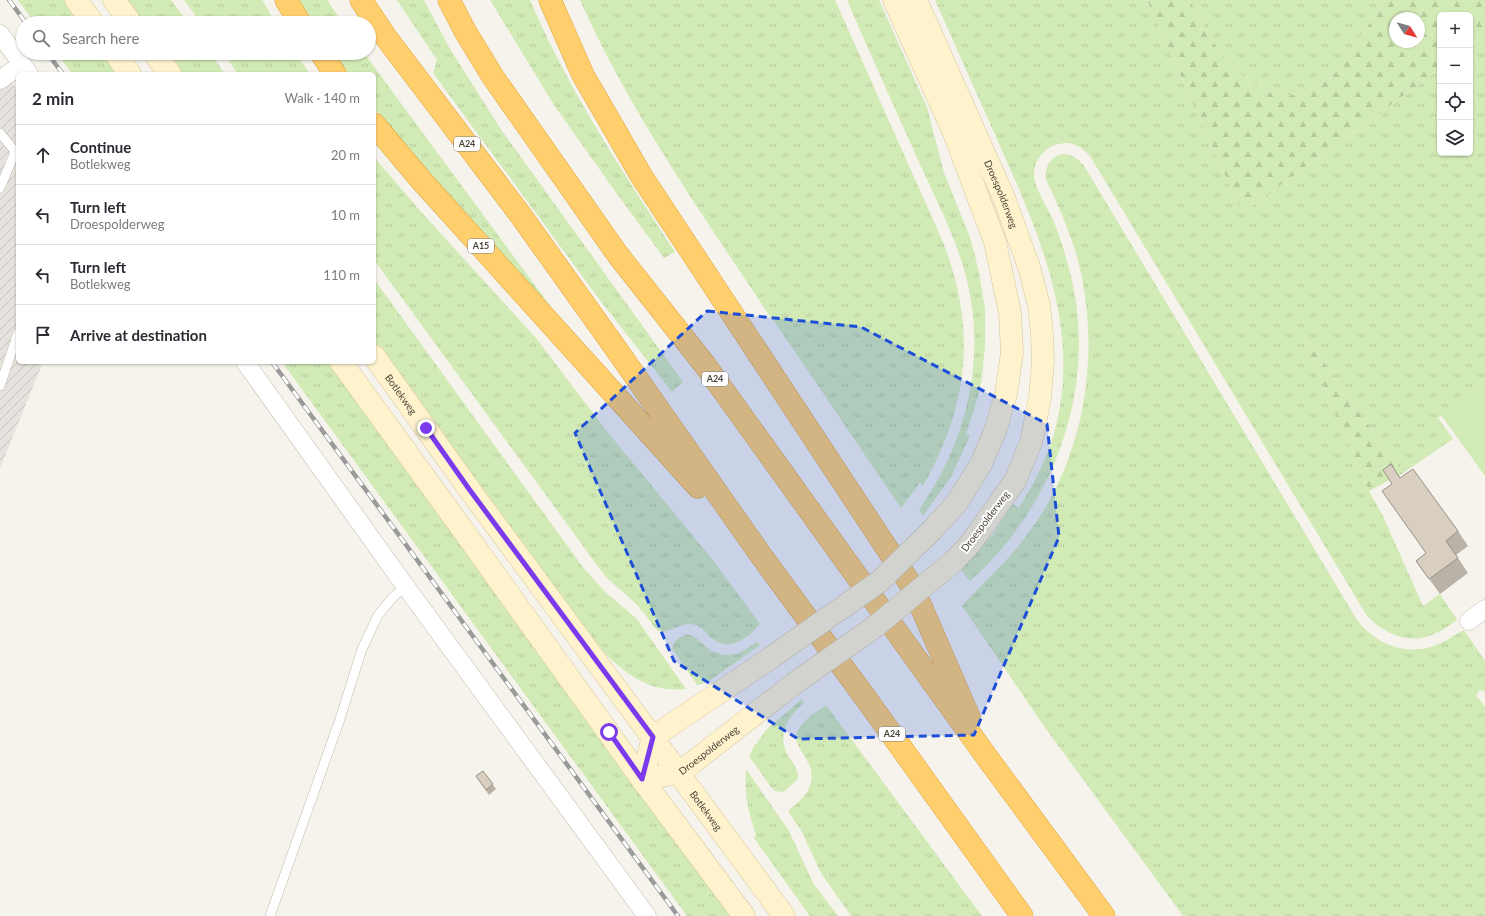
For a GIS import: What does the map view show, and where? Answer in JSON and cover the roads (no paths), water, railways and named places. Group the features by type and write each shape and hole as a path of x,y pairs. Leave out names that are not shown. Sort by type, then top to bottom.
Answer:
{"highway":[{"path":"286,0 296,16"},
{"name":"A24","path":"361,0 372,16"},
{"name":"A24","path":"449,0 464,31 493,77 590,217 618,256 705,365 986,756 1104,916"},
{"name":"A24","path":"550,0 582,75 642,177 913,588 986,756"},
{"name":"A24","path":"376,22 519,213 760,554 1022,916"},
{"path":"326,60 335,72"},
{"name":"A15","path":"376,126 421,180 760,554"}],"main road":[{"path":"76,0 88,16"},
{"path":"114,0 126,16"},
{"path":"642,779 653,737 731,683 772,657 880,581 932,530 955,505 970,482 981,464 995,431 1006,394 1012,353 1010,314 995,242 954,134 894,0"},
{"name":"Droespolderweg","path":"642,779 680,773 792,685 876,626 954,561 971,543 1014,481 1031,442 1040,398 1043,361 1039,305 1029,267 1006,204 916,0"},
{"path":"120,60 129,72"},
{"path":"159,60 168,72"},
{"name":"Botlekweg","path":"376,359 469,489 680,773 784,916"},
{"path":"342,364 576,685 642,779 744,916"}],"street":[{"path":"0,34 16,56"},
{"path":"19,60 25,69"},
{"path":"0,80 16,73"},
{"path":"246,364 406,587 647,916"},
{"path":"1469,621 1485,609"}],"lane":[{"path":"0,133 16,153"},
{"path":"0,188 16,156"},
{"path":"0,386 16,339"},
{"path":"270,916 340,719 362,649 378,615 394,596 406,587"}],"railway":[{"path":"9,0 21,16"},
{"path":"52,60 61,72"},
{"path":"273,364 678,916"}]}
